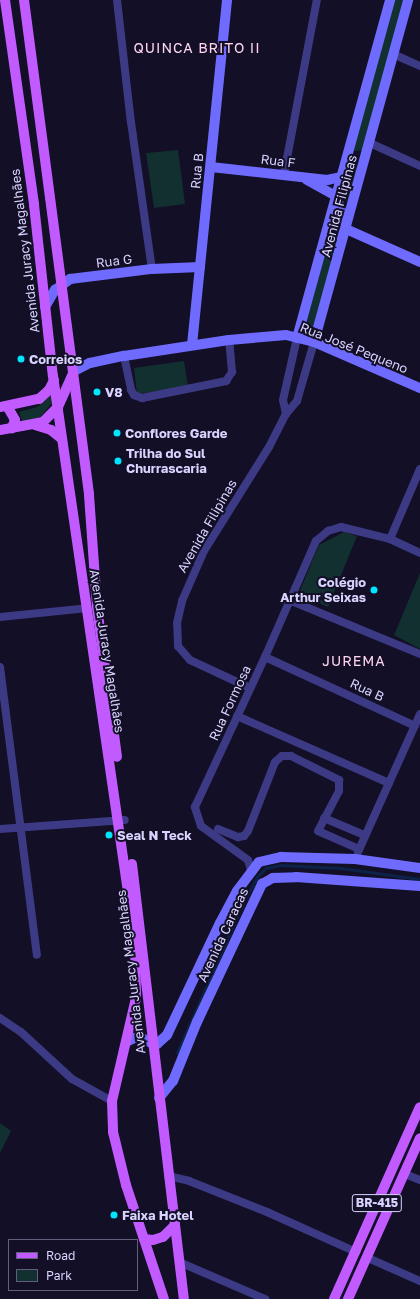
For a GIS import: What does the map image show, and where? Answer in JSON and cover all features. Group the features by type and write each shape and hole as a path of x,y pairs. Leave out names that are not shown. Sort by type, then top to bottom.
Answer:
{"main road":[{"name":"Avenida Juracy Magalhães","path":"5,0 34,205 54,380 75,534 122,821 153,1044 184,1299"},
{"name":"Avenida Juracy Magalhães","path":"24,0 53,205 74,371 92,532 97,607 122,821 137,971 136,998 112,1101 116,1147 164,1299"},
{"name":"Rua B","path":"192,345 227,0"},
{"name":"Avenida Filipinas","path":"297,338 390,0"},
{"name":"Avenida Filipinas","path":"314,342 370,143 408,0"},
{"path":"348,150 355,156 366,154"},
{"path":"345,164 356,163 362,169"},
{"name":"Rua F","path":"211,167 327,180 341,177"},
{"path":"303,178 336,196 344,216 346,229"},
{"path":"34,205 43,210 53,205"},
{"path":"325,240 346,229"},
{"path":"346,229 420,262"},
{"name":"Rua G","path":"62,283 70,279 152,270 200,267"},
{"path":"45,307 51,293 62,283"},
{"name":"Rua José Pequeno","path":"74,371 90,363 124,356 192,345 277,335 314,342 420,388"},
{"path":"0,430 35,425 43,422 58,407 74,371"},
{"path":"4,406 39,399 49,390 54,380"},
{"path":"4,406 14,416 12,428"},
{"path":"35,425 51,430 62,439"},
{"path":"75,534 92,532"},
{"name":"Avenida Caracas","path":"153,1044 162,1042 167,1036 220,923 251,870 268,858 355,859 420,868"},
{"name":"Avenida Caracas","path":"159,1098 173,1081 197,1022 262,884 273,878 296,877 420,886"},
{"path":"126,1042 139,1036 153,1044"},
{"name":"BR-415","path":"334,1299 420,1107"},
{"path":"348,1299 368,1258 420,1138"},
{"path":"144,1238 153,1240 164,1237 175,1225"}],"street":[{"path":"117,0 131,122 152,270"},
{"path":"284,174 317,0"},
{"path":"394,54 420,66"},
{"path":"370,143 420,166"},
{"name":"Avenida Filipinas","path":"286,414 283,400 297,338"},
{"path":"124,356 131,390 134,395 142,398 226,381 232,372 229,340"},
{"name":"Avenida Filipinas","path":"250,688 190,660 178,646 177,623 182,601 204,551 269,448 286,414 297,401 314,342"},
{"path":"420,469 390,539 420,553"},
{"name":"Rua Formosa","path":"251,870 248,860 201,826 194,807 238,716 316,541 328,531 341,527 390,539"},
{"path":"289,600 420,654"},
{"path":"0,617 88,608"},
{"name":"Rua B","path":"265,657 415,726"},
{"path":"0,667 37,955"},
{"path":"355,859 364,835 420,714"},
{"path":"238,716 389,783"},
{"path":"218,829 238,837 244,836 248,831 274,762 282,756 291,756 339,780 339,791 318,831 359,849"},
{"path":"324,818 364,835"},
{"path":"0,829 122,821"},
{"path":"0,1018 21,1032 72,1079 112,1101"},
{"path":"405,1174 420,1180"},
{"path":"168,1176 188,1181 266,1212 356,1252"},
{"path":"368,1258 420,1281"},
{"path":"179,1262 265,1299"}],"green space":[{"path":"392,0 406,0 364,150 355,151 352,148"},
{"path":"178,150 185,204 154,208 146,153"},
{"path":"349,165 359,167 349,204 340,193"},
{"path":"334,239 340,239 313,329 309,331 306,326 327,245"},
{"path":"184,361 188,387 137,394 134,368"},
{"path":"52,394 54,401 42,415 33,423 20,424 22,420 19,412 37,407"},
{"path":"344,532 357,536 328,607 298,595 319,545"},
{"path":"420,573 420,649 394,635"},
{"path":"0,1123 11,1131 0,1153"}],"waterway":[{"path":"177,1053 244,901 258,876 266,868 280,865 341,868 420,879"}],"place":[{"name":"Correios","path":"21,359"},
{"name":"V8","path":"97,392"},
{"name":"Conflores Garde","path":"117,433"},
{"name":"Trilha do Sul Churrascaria","path":"118,461"},
{"name":"Colégio Arthur Seixas","path":"374,590"},
{"name":"Seal N Teck","path":"109,835"},
{"name":"Faixa Hotel","path":"114,1215"}],"district":[{"name":"QUINCA BRITO II","path":"197,48"},
{"name":"JUREMA","path":"354,661"}]}
